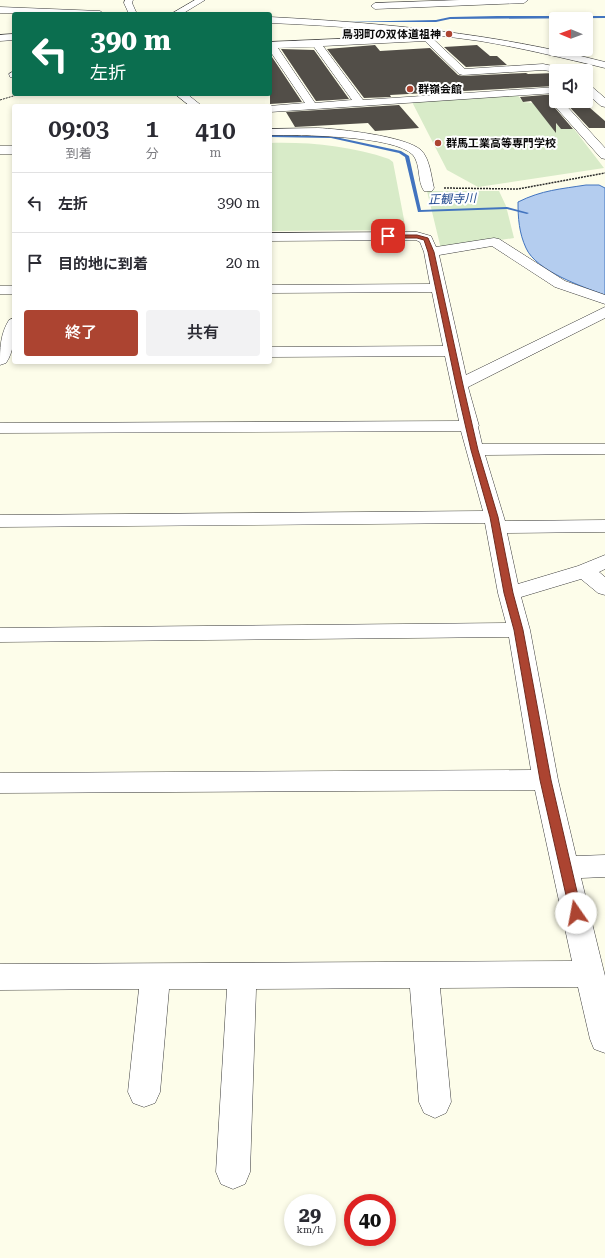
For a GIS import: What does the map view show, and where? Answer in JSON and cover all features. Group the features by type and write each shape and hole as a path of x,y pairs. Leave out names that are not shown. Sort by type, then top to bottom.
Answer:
{"street":[{"path":"129,0 128,3 132,12"},
{"path":"179,12 201,0"},
{"path":"375,6 435,5 524,0"},
{"path":"0,3 20,2"},
{"path":"56,12 66,2"},
{"path":"0,10 37,12"},
{"path":"0,18 12,17"},
{"path":"272,20 447,30 585,59 605,65"},
{"path":"0,38 12,37"},
{"path":"272,46 427,38 463,72 542,67 549,68"},
{"path":"316,43 359,102"},
{"path":"272,49 312,106"},
{"path":"585,59 605,59"},
{"path":"593,88 599,87"},
{"path":"272,109 549,90"},
{"path":"593,93 605,104"},
{"path":"175,96 193,104"},
{"path":"563,108 605,155"},
{"path":"583,129 598,128"},
{"path":"272,132 332,133 373,139 408,148 416,152 419,158 428,188"},
{"path":"0,150 12,150"},
{"path":"272,237 417,236 426,239 431,252 474,450 495,522 509,593 519,630 545,780 605,1039"},
{"path":"431,252 494,242 560,284 605,300"},
{"path":"272,289 438,288"},
{"path":"0,290 12,290"},
{"path":"459,385 605,312"},
{"path":"4,355 12,329"},
{"path":"272,352 452,351"},
{"path":"0,428 470,426"},
{"path":"474,450 605,449"},
{"path":"0,521 495,522 603,530"},
{"path":"509,593 585,571 605,561"},
{"path":"585,571 605,588"},
{"path":"0,635 519,630"},
{"path":"0,783 545,780"},
{"path":"566,867 605,866"},
{"path":"0,977 589,974"},
{"path":"424,975 435,1102"},
{"path":"144,1092 155,976"},
{"path":"233,1172 242,976"}],"path":[{"path":"0,100 13,96"},
{"path":"428,188 518,189 605,174"}],"green space":[{"path":"516,93 523,102 533,103 561,129 574,129 604,168 478,187 447,170 411,100"},
{"path":"272,143 315,144 345,148 389,159 393,162 406,230 272,231"},
{"path":"427,191 499,191 506,206 514,238 441,249"}],"water":[{"path":"586,185 599,185 605,188 605,295 561,277 539,264 526,248 519,225 518,202 543,192"}],"building":[{"path":"375,45 380,51 430,48 458,75 549,73 549,86 390,95 391,97 364,98 327,49"},
{"path":"477,45 490,56 497,56 507,65 466,67 444,47"},
{"path":"281,49 314,50 349,99 316,101"},
{"path":"272,57 302,102 270,104 270,96 272,96"},
{"path":"549,95 549,108 555,108 573,129 561,129 556,123 556,133 531,101 523,102 520,97"},
{"path":"399,105 419,128 375,131 368,123 295,127 286,112"},
{"path":"570,108 590,108 605,121 605,128 589,128"}],"waterway":[{"path":"345,22 436,21 450,18 497,17 605,17"},
{"name":"正観寺川","path":"272,136 331,137 400,152 407,156 419,211 507,208 527,213"}],"place":[{"name":"鳥羽町の双体道祖神","path":"449,34"},
{"name":"群嶺会館","path":"410,89"},
{"name":"群馬工業高等専門学校","path":"438,143"}],"route":[{"path":"388,236 417,236 426,239 431,252 474,450 494,517 509,593 519,630 545,780 576,913"}]}
